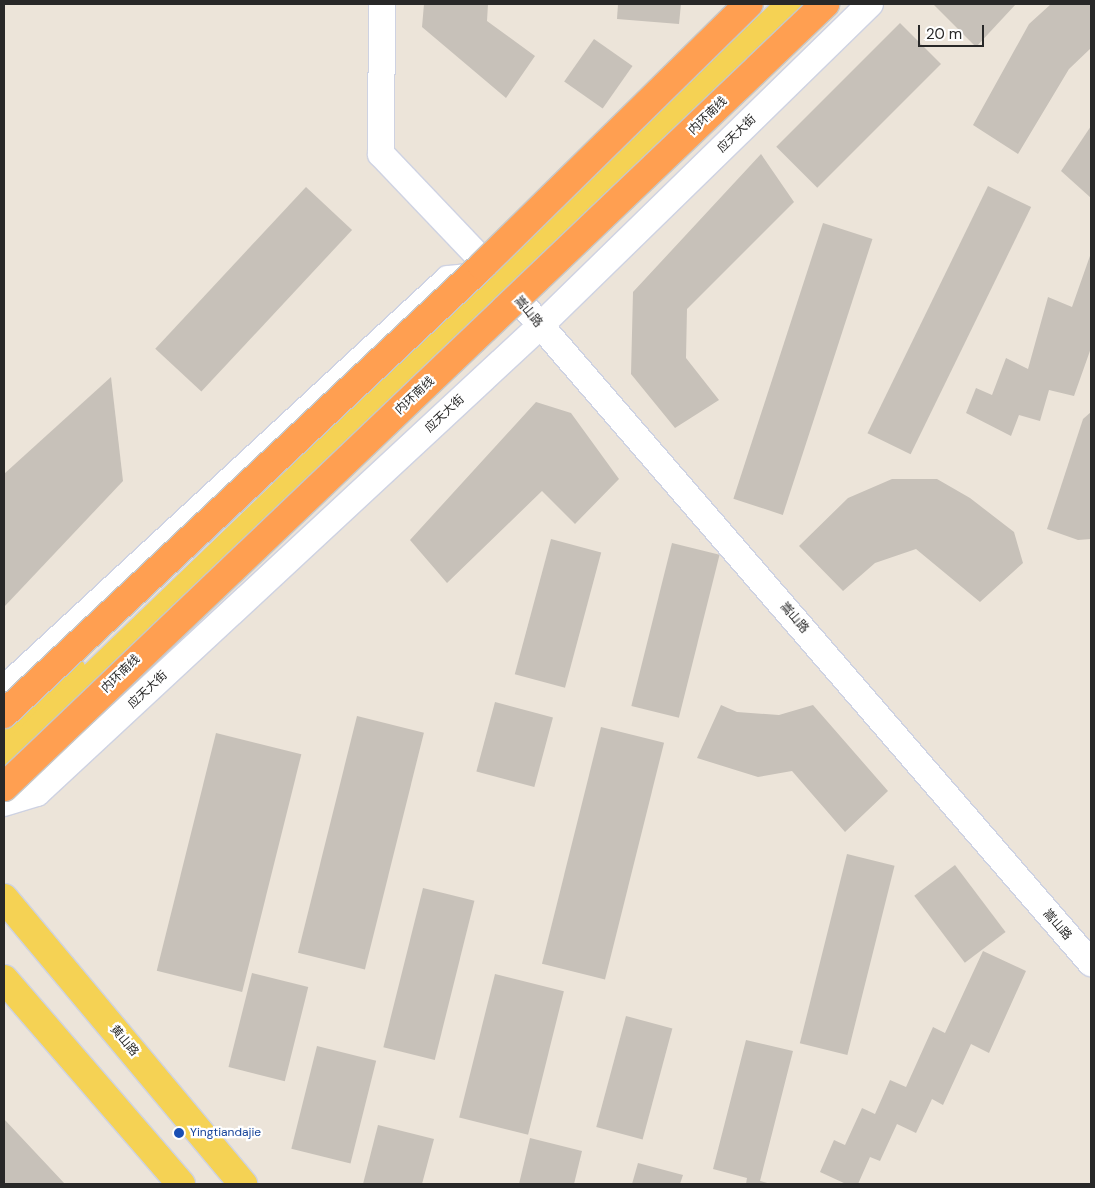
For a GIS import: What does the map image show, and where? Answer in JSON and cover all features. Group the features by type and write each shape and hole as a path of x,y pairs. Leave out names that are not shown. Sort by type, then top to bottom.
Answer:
{"highway":[{"path":"4,714 482,266 749,4"},
{"name":"内环南线","path":"4,787 825,4"}],"main road":[{"path":"4,762 499,278 766,4"},
{"path":"4,734 499,278 791,4"},
{"name":"黄山路","path":"4,898 244,1184"},
{"path":"4,979 172,1181"}],"street":[{"name":"嵩山路","path":"382,4 381,154 499,278 1091,963"},
{"name":"应天大街","path":"4,803 37,793 540,326 870,4"},
{"path":"4,690 448,279 499,278"}],"building":[{"path":"424,4 488,4 487,21 535,56 506,98 422,27"},
{"path":"618,4 681,4 679,24 617,19"},
{"path":"933,4 1016,4 976,47"},
{"path":"1051,4 1091,4 1091,48 1069,69 1018,154 973,125 1029,24"},
{"path":"900,23 941,64 817,188 776,147"},
{"path":"594,39 633,66 603,109 564,82"},
{"path":"1091,126 1091,198 1061,171"},
{"path":"761,154 794,202 687,309 686,358 719,400 675,428 631,374 633,292"},
{"path":"988,186 1031,207 911,454 867,433"},
{"path":"306,187 352,230 201,392 155,349"},
{"path":"823,223 872,239 783,515 733,499"},
{"path":"1091,253 1091,348 1074,396 1049,390 1040,421 1019,415 1011,436 966,413 976,388 992,395 1006,358 1028,369 1048,297 1072,307"},
{"path":"111,377 123,481 4,607 4,474"},
{"path":"536,402 571,413 619,479 575,524 542,491 447,583 410,540"},
{"path":"1091,412 1091,539 1078,540 1047,529 1083,419"},
{"path":"892,479 937,479 970,498 1014,532 1023,563 980,602 916,549 875,563 843,591 799,546 848,498"},
{"path":"551,539 601,552 565,688 515,674"},
{"path":"672,543 720,555 679,718 631,706"},
{"path":"495,702 553,718 534,787 476,772"},
{"path":"721,705 737,712 779,715 813,705 888,791 845,832 792,771 758,777 697,758"},
{"path":"357,716 424,733 365,969 298,953"},
{"path":"601,727 664,743 605,979 542,964"},
{"path":"216,733 301,754 242,992 157,971"},
{"path":"847,854 895,866 847,1055 800,1043"},
{"path":"955,865 1006,932 965,963 914,896"},
{"path":"423,888 474,901 435,1060 383,1047"},
{"path":"983,951 1026,971 989,1053 971,1044 943,1105 932,1099 916,1133 897,1124 880,1161 870,1157 858,1184 846,1184 820,1172 834,1140 845,1145 862,1108 875,1114 890,1080 906,1087 933,1027 945,1033"},
{"path":"252,973 308,987 285,1081 229,1067"},
{"path":"495,974 564,991 528,1135 459,1118"},
{"path":"626,1016 672,1028 643,1140 596,1127"},
{"path":"746,1040 793,1051 760,1181 771,1184 746,1184 747,1178 713,1169"},
{"path":"317,1046 376,1061 351,1164 291,1149"},
{"path":"4,1119 19,1135 65,1184 4,1184"},
{"path":"378,1125 434,1139 422,1184 363,1184"},
{"path":"530,1138 582,1151 574,1184 519,1184"},
{"path":"638,1163 683,1175 680,1184 632,1184"}],"place":[{"name":"Yingtiandajie","path":"179,1133"}]}
